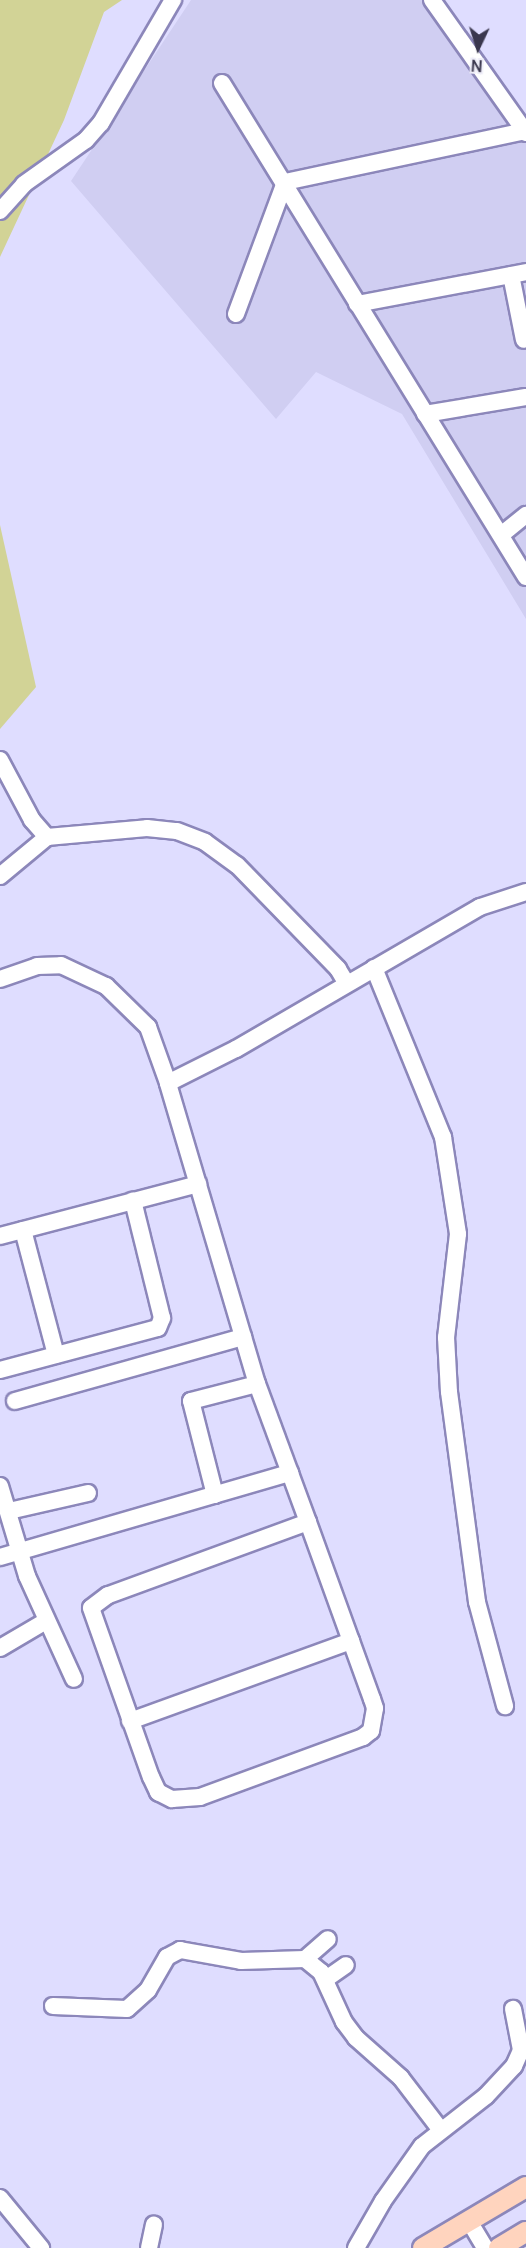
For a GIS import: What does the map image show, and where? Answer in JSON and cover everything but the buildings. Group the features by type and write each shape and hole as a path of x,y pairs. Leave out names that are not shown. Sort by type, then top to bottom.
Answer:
{"main road":[{"path":"423,2248 526,2187"},
{"path":"499,2248 526,2232"}],"street":[{"path":"0,211 24,184 86,140 101,123 173,0"},
{"path":"285,182 525,132 432,0"},
{"path":"222,83 526,577"},
{"path":"236,314 285,182"},
{"path":"357,304 518,273 524,340"},
{"path":"425,414 526,397"},
{"path":"501,535 526,515"},
{"path":"0,760 32,820 47,837"},
{"path":"0,876 47,837 147,828 177,831 205,842 237,865 338,969 347,984"},
{"path":"168,1083 236,1049 480,908 526,892"},
{"path":"0,979 37,966 61,965 106,986 148,1027 168,1083 256,1384 291,1473 375,1708 371,1731 200,1797 179,1801 158,1791 93,1621 93,1604 123,1589 308,1522"},
{"path":"374,968 443,1137 458,1234 446,1337 449,1392 477,1602 505,1706"},
{"path":"0,1236 198,1184"},
{"path":"0,1370 158,1328 162,1322 133,1201"},
{"path":"22,1230 56,1355"},
{"path":"15,1401 243,1337"},
{"path":"215,1495 191,1401 256,1384"},
{"path":"0,1557 291,1473"},
{"path":"0,1486 19,1552 46,1621 74,1679"},
{"path":"9,1511 88,1493"},
{"path":"0,1648 46,1621"},
{"path":"130,1721 351,1641"},
{"path":"53,2006 127,2009 148,1990 167,1957 180,1950 241,1961 305,1959 328,1939"},
{"path":"305,1959 326,1979 344,2022 357,2038 401,2078 440,2129"},
{"path":"326,1979 346,1965"},
{"path":"356,2248 407,2165 440,2129 486,2096 519,2059 513,2009"},
{"path":"0,2198 41,2248"},
{"path":"469,2221 485,2248"},
{"path":"149,2248 154,2225"}],"shaded area":[{"path":"191,0 433,0 526,130 526,619 402,414 316,372 276,419 71,181"}],"green space":[{"path":"0,0 122,0 104,12 64,120 0,257"},
{"path":"0,525 36,687 0,729"}]}
